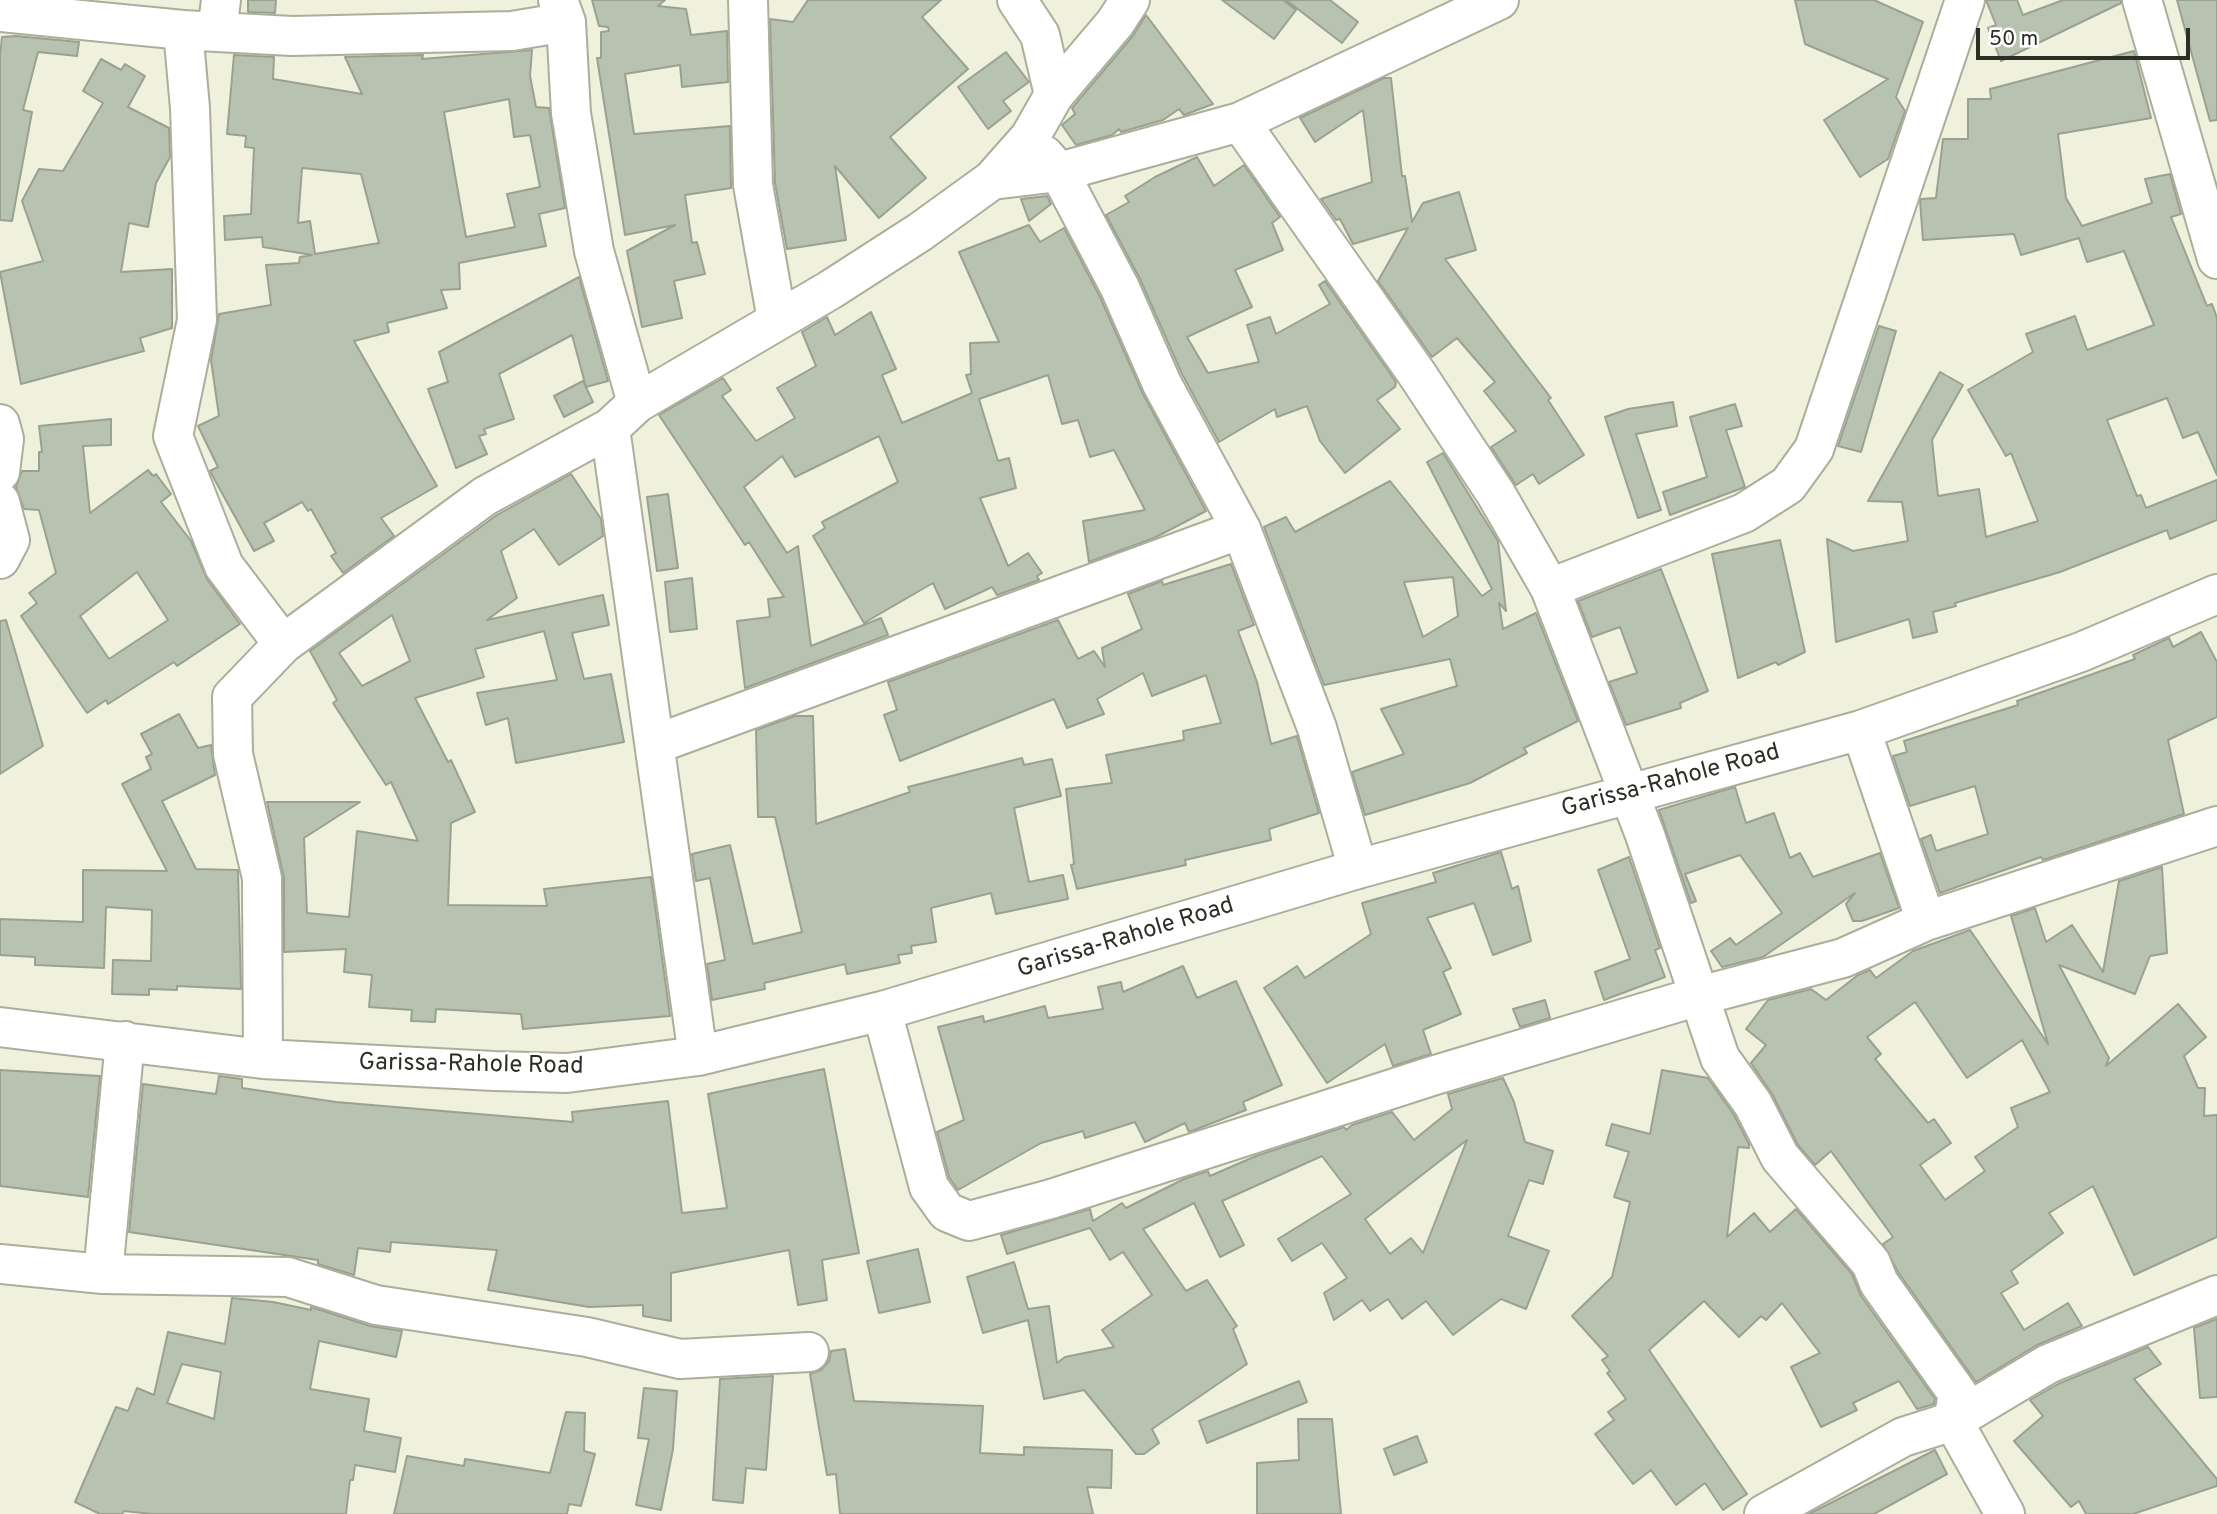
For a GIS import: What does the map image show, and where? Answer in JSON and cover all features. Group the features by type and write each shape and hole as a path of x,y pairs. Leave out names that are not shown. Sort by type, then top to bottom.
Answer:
{"street":[{"path":"748,0 753,185 776,320"},
{"path":"1017,0 1040,35 1054,95"},
{"path":"263,1059 262,878 233,754 232,697 284,644 485,496 610,428 637,403 830,290 920,232 992,180 1030,137 1054,95 1115,23 1130,0"},
{"path":"992,180 1059,172 1240,122 1499,0"},
{"path":"1550,588 1744,513 1788,485 1814,449 1965,0"},
{"path":"2143,0 2202,152 2217,259"},
{"path":"0,12 207,21 292,36 512,31 562,11 571,113 593,251 637,403"},
{"path":"207,21 190,108 197,320 173,436 224,566 284,644"},
{"path":"1240,122 1417,374 1496,494 1550,588 1629,794 1720,1058 1753,1104 1780,1157 1871,1263 1879,1283 1958,1394 1954,1422 2005,1514"},
{"path":"1030,137 1059,172 1120,288 1162,384 1241,529 1317,728 1358,869"},
{"path":"0,424 4,439 0,472"},
{"path":"610,428 698,1056"},
{"path":"0,502 10,540 0,559"},
{"path":"656,744 1241,529"},
{"name":"Garissa-Rahole Road","path":"0,1027 263,1059 567,1073 698,1056 882,1011 1358,869 1861,730 2081,652 2217,594"},
{"path":"1861,730 1926,920"},
{"path":"882,1011 929,1187 947,1212 970,1221 1051,1199 1432,1076 1699,996 1843,958 1926,920 2217,826"},
{"path":"103,1273 125,1041"},
{"path":"0,1264 103,1273 288,1277 376,1305 586,1337 680,1359 809,1352"},
{"path":"1764,1514 1903,1437 1954,1422 2048,1364 2217,1295"}],"building":[{"path":"248,0 276,0 275,13 248,12"},
{"path":"592,0 665,0 658,6 686,9 691,35 727,31 728,82 682,87 680,65 625,74 634,134 730,126 731,188 685,195 692,243 697,242 705,274 674,281 682,318 642,327 627,251 675,225 625,235 597,58 601,58 601,32 609,31 608,27 599,26"},
{"path":"808,0 941,0 922,17 968,69 890,137 926,178 879,218 835,166 846,240 787,249 775,183 770,19 793,22"},
{"path":"1222,0 1283,0 1296,10 1274,39"},
{"path":"1286,0 1330,0 1358,22 1342,43"},
{"path":"1795,0 1874,0 1923,22 1896,97 1905,111 1888,159 1860,177 1824,120 1888,79 1805,44"},
{"path":"1986,0 2017,0 2023,15 2063,0 2121,0 2121,3 2001,61 1988,28 1996,25"},
{"path":"2177,0 2217,0 2217,120 2210,121"},
{"path":"1146,15 1213,104 1184,115 1179,109 1163,120 1121,132 1119,129 1112,135 1076,145 1062,125 1075,114 1072,108 1132,37"},
{"path":"2,37 79,42 77,56 38,52 23,110 32,112 12,221 0,220 0,55"},
{"path":"532,50 530,76 536,107 549,108 565,208 539,214 546,246 459,263 460,289 441,290 447,308 387,323 389,332 354,341 437,486 381,518 394,536 343,573 331,556 336,553 311,509 308,511 302,502 264,523 274,541 254,551 210,471 218,467 198,426 219,416 211,360 219,314 271,305 266,265 299,263 300,257 312,255 263,247 262,237 225,240 224,216 251,214 254,148 245,147 246,136 227,134 234,55 274,57 273,79 362,94 345,57 423,55 422,59","holes":["509,99 514,137 530,135 540,187 507,194 515,227 466,237 444,112","302,168 361,174 379,243 315,254 310,221 298,223"]},
{"path":"2134,51 2151,118 2058,134 2066,198 2082,226 2152,203 2145,179 2170,174 2181,214 2171,217 2207,306 2212,304 2217,318 2217,475 2198,432 2183,438 2167,398 2107,420 2137,496 2141,495 2146,508 2217,480 2217,520 2170,539 2167,530 2060,572 1955,603 1956,606 1933,612 1937,632 1913,638 1909,619 1836,642 1827,539 1853,551 1908,541 1902,502 1868,501 1940,372 1963,385 1932,440 1938,496 1979,489 1986,537 2038,521 2011,453 2006,456 1968,390 2033,352 2026,334 2075,316 2087,350 2154,325 2124,251 2087,262 2079,238 2021,255 2014,234 1923,240 1920,201 1936,198 1943,139 1968,139 1968,99 1991,99 1990,89"},
{"path":"1006,52 1029,82 1003,101 1011,111 988,129 958,87"},
{"path":"101,59 121,70 125,64 145,76 128,107 169,128 170,157 156,183 148,227 129,223 121,272 172,269 172,328 140,338 144,351 21,384 0,272 43,261 22,201 39,169 63,171 103,103 83,91"},
{"path":"1384,78 1391,78 1402,176 1405,176 1412,222 1423,203 1459,192 1476,250 1445,259 1551,398 1548,400 1584,455 1539,484 1533,474 1516,485 1491,447 1516,431 1484,391 1495,382 1457,338 1432,357 1378,281 1408,228 1353,244 1340,219 1336,220 1321,199 1372,182 1363,110 1315,142 1300,118"},
{"path":"1197,157 1214,186 1244,165 1280,217 1272,223 1283,250 1235,270 1252,307 1187,337 1208,373 1259,362 1247,325 1270,317 1276,334 1330,304 1319,285 1325,281 1396,382 1395,387 1377,400 1400,429 1345,473 1320,441 1307,406 1277,417 1275,409 1219,442 1182,374 1140,279 1106,215 1129,202 1125,196 1155,177"},
{"path":"1047,196 1051,204 1029,221 1021,199"},
{"path":"1029,225 1040,242 1064,228 1100,297 1143,394 1206,511 1154,538 1089,562 1083,521 1145,510 1114,450 1090,457 1078,420 1062,424 1048,375 979,399 998,461 1009,458 1016,488 980,498 1008,566 1028,553 1042,573 1037,576 1039,580 997,595 992,587 945,609 933,583 864,623 813,536 825,528 822,522 898,482 879,436 795,477 782,456 744,487 787,553 798,546 811,646 881,618 888,635 745,688 737,621 770,617 768,599 784,597 749,542 745,545 659,415 723,378 731,390 722,396 756,441 795,418 777,388 816,366 802,332 827,317 835,335 871,312 896,369 882,375 902,423 972,393 966,375 971,374 970,343 999,342 959,252"},
{"path":"579,277 608,381 586,387 572,335 499,374 514,419 484,429 486,434 479,436 487,454 456,468 428,389 448,382 439,352"},
{"path":"1879,326 1896,331 1861,452 1838,446"},
{"path":"583,381 593,402 564,417 554,396"},
{"path":"1673,402 1677,426 1636,434 1661,510 1638,518 1605,417 1628,409"},
{"path":"1735,404 1742,426 1726,430 1745,487 1670,515 1663,492 1707,477 1690,417"},
{"path":"111,419 111,445 83,446 90,513 148,470 153,476 156,474 171,494 161,502 191,541 207,579 240,624 177,666 174,662 108,704 106,700 87,713 21,616 37,603 29,593 56,573 39,510 24,509 16,487 22,471 39,471 39,452 42,452 39,426","holes":["137,572 168,620 109,659 80,616"]},
{"path":"1443,453 1498,541 1506,611 1499,603 1503,629 1536,613 1578,721 1524,748 1527,753 1470,783 1365,815 1352,772 1404,754 1381,709 1457,686 1450,659 1324,685 1264,527 1286,517 1295,532 1390,481 1482,596 1492,589 1427,462","holes":["1453,577 1458,616 1423,637 1404,582"]},
{"path":"571,474 601,519 603,536 559,565 534,529 501,551 517,598 487,620 603,595 609,625 572,633 584,679 611,674 624,742 516,763 508,718 486,725 477,693 557,680 544,631 475,649 484,677 415,698 448,762 451,760 475,812 451,823 448,905 547,906 544,889 651,877 670,1016 523,1029 521,1014 436,1009 435,1022 411,1021 412,1010 369,1007 372,975 344,972 346,949 284,952 284,878 267,802 360,802 304,838 307,913 349,917 357,831 418,841 391,782 386,785 333,703 337,700 310,651 497,515","holes":["392,615 410,661 362,686 339,653"]},
{"path":"668,494 678,568 657,571 647,497"},
{"path":"1780,540 1805,652 1778,665 1776,662 1738,678 1712,554"},
{"path":"1231,564 1254,625 1238,631 1257,682 1271,744 1297,736 1319,813 1269,829 1271,840 1185,860 1186,865 1077,889 1071,865 1074,864 1066,789 1112,783 1106,755 1184,740 1183,731 1221,723 1206,675 1152,696 1143,673 1097,699 1104,714 1067,728 1054,699 900,761 884,715 897,710 888,682 1058,620 1078,659 1094,651 1105,667 1102,648 1142,629 1128,594 1162,581 1163,585"},
{"path":"1661,569 1708,691 1680,703 1681,708 1626,725 1609,682 1637,673 1620,627 1592,637 1578,601"},
{"path":"692,578 697,629 670,632 665,582"},
{"path":"6,620 43,746 0,774 0,621"},
{"path":"2201,632 2217,662 2217,717 2168,740 2184,814 2043,860 2041,857 1940,893 1921,839 1931,835 1936,851 1988,834 1975,786 1910,806 1893,756 1907,752 1904,741 2018,705 2017,701 2135,659 2133,655 2169,638 2173,647"},
{"path":"179,714 198,748 211,745 215,775 162,801 196,869 238,870 241,989 177,986 177,990 149,989 149,995 112,994 113,960 151,961 152,910 106,907 104,968 35,965 35,957 0,955 0,919 83,922 83,870 167,871 122,784 151,769 146,757 152,754 141,734"},
{"path":"795,716 813,716 816,824 910,792 908,787 1022,758 1024,765 1052,759 1061,796 1014,808 1029,882 1063,875 1068,899 996,914 991,893 931,908 936,942 911,946 912,953 898,955 900,963 847,974 845,964 764,983 765,989 712,1000 707,964 725,960 710,878 696,881 692,854 730,845 753,944 802,932 775,817 758,817 756,730"},
{"path":"1735,787 1746,823 1774,813 1790,858 1800,853 1813,877 1880,853 1899,908 1862,921 1853,921 1846,904 1855,893 1763,957 1722,967 1711,951 1730,938 1736,945 1782,913 1740,855 1685,874 1696,901 1691,903 1659,810"},
{"path":"1501,852 1512,889 1518,886 1531,941 1493,955 1474,903 1427,918 1451,968 1443,972 1461,1014 1423,1030 1431,1054 1393,1066 1385,1044 1327,1083 1264,988 1297,966 1305,978 1371,934 1362,903 1436,882 1433,873"},
{"path":"1629,857 1660,948 1655,950 1665,977 1604,1000 1595,972 1630,959 1598,870"},
{"path":"2162,867 2167,953 2150,956 2135,994 2059,965 2109,1058 2106,1066 2178,1004 2206,1037 2184,1056 2198,1088 2205,1088 2204,1116 2217,1115 2217,1237 2134,1275 2093,1186 2049,1213 2063,1233 2011,1271 2018,1283 2001,1293 2024,1330 2068,1303 2082,1326 2037,1345 1976,1382 1898,1272 1883,1244 1893,1237 1831,1151 1815,1165 1798,1145 1772,1094 1751,1063 1766,1045 1746,1029 1768,1000 1811,989 1826,1000 1858,975 1870,970 1876,978 1913,951 1970,930 2048,1044 2011,916 2035,908 2046,942 2072,925 2103,972 2119,881","holes":["1915,1002 1967,1078 2022,1040 2050,1092 2011,1108 2018,1127 1975,1157 1985,1171 1945,1200 1920,1165 1951,1143 1934,1119 1928,1123 1875,1059 1881,1054 1867,1037"]},
{"path":"1183,966 1197,998 1236,981 1282,1085 1243,1102 1246,1110 1189,1132 1185,1123 1145,1142 1135,1122 1085,1138 1083,1131 1041,1143 958,1190 949,1177 937,1132 964,1120 938,1027 983,1016 984,1022 1045,1006 1048,1018 1103,1009 1098,987 1121,982 1123,992"},
{"path":"1545,1000 1550,1018 1520,1027 1513,1009"},
{"path":"824,1069 859,1253 822,1260 827,1300 798,1305 789,1250 671,1273 671,1321 643,1316 643,1305 589,1307 488,1290 497,1250 391,1242 390,1252 358,1248 354,1275 318,1264 318,1260 129,1232 143,1084 216,1094 219,1076 242,1079 242,1088 336,1102 573,1122 572,1112 668,1101 682,1213 727,1208 708,1094"},
{"path":"0,1070 100,1076 88,1197 0,1186"},
{"path":"1662,1070 1708,1078 1734,1115 1749,1144 1749,1148 1738,1147 1727,1237 1754,1213 1770,1232 1796,1209 1852,1274 1861,1296 1935,1399 1934,1404 1917,1409 1899,1381 1853,1403 1857,1410 1821,1427 1791,1367 1820,1353 1782,1303 1766,1320 1761,1316 1739,1337 1704,1301 1649,1350 1747,1494 1723,1510 1705,1483 1676,1505 1651,1470 1633,1484 1595,1434 1614,1420 1608,1412 1626,1399 1607,1373 1610,1371 1602,1360 1608,1356 1572,1316 1612,1277 1630,1202 1614,1197 1629,1152 1606,1145 1612,1124 1650,1134"},
{"path":"1503,1078 1514,1102 1525,1142 1553,1151 1543,1184 1529,1180 1508,1236 1549,1251 1526,1309 1501,1299 1453,1335 1426,1301 1402,1319 1388,1299 1370,1311 1362,1300 1334,1320 1324,1293 1347,1278 1322,1243 1292,1261 1278,1239 1351,1194 1322,1156 1222,1201 1244,1245 1220,1257 1194,1203 1143,1229 1186,1291 1207,1280 1237,1326 1233,1329 1247,1364 1152,1429 1159,1443 1144,1454 1136,1454 1084,1390 1044,1399 1028,1320 983,1333 967,1277 1014,1262 1028,1309 1049,1306 1057,1363 1065,1357 1114,1347 1102,1330 1152,1295 1123,1252 1110,1260 1090,1228 1007,1254 1001,1235 1090,1209 1093,1221 1122,1203 1126,1208 1184,1179 1208,1171 1210,1176 1256,1156 1344,1127 1346,1130 1352,1125 1392,1112 1414,1140 1452,1109 1448,1094","holes":["1467,1140 1423,1253 1411,1238 1390,1254 1365,1219"]},
{"path":"918,1249 930,1302 879,1313 867,1261"},
{"path":"232,1298 273,1302 311,1310 311,1307 370,1326 402,1331 396,1357 319,1341 310,1389 369,1399 364,1431 401,1438 395,1472 355,1465 353,1480 350,1480 346,1514 153,1514 124,1511 122,1514 100,1514 75,1502 116,1407 128,1411 137,1388 154,1395 168,1332 225,1344","holes":["182,1364 221,1372 214,1419 167,1403"]},
{"path":"2217,1319 2217,1397 2200,1398 2194,1328"},
{"path":"2148,1347 2161,1364 2134,1379 2217,1479 2217,1486 2133,1514 2086,1514 2079,1501 2071,1507 2014,1441 2043,1416 2030,1400 2058,1384"},
{"path":"845,1349 854,1401 983,1406 980,1453 1024,1455 1024,1447 1112,1450 1111,1488 1087,1487 1093,1514 840,1514 836,1474 827,1475 810,1374 821,1370 829,1361 831,1351"},
{"path":"773,1376 766,1470 746,1468 743,1503 713,1500 720,1379"},
{"path":"1299,1381 1307,1402 1207,1443 1199,1421"},
{"path":"644,1388 677,1391 673,1449 661,1510 636,1505 649,1439 638,1438"},
{"path":"566,1412 585,1413 584,1451 595,1454 581,1506 569,1504 567,1514 394,1514 407,1456 464,1466 465,1459 550,1473"},
{"path":"1298,1419 1332,1419 1341,1514 1257,1514 1257,1463 1299,1460"},
{"path":"1417,1436 1427,1462 1394,1475 1384,1449"},
{"path":"1935,1450 1947,1474 1874,1514 1809,1514"}]}
